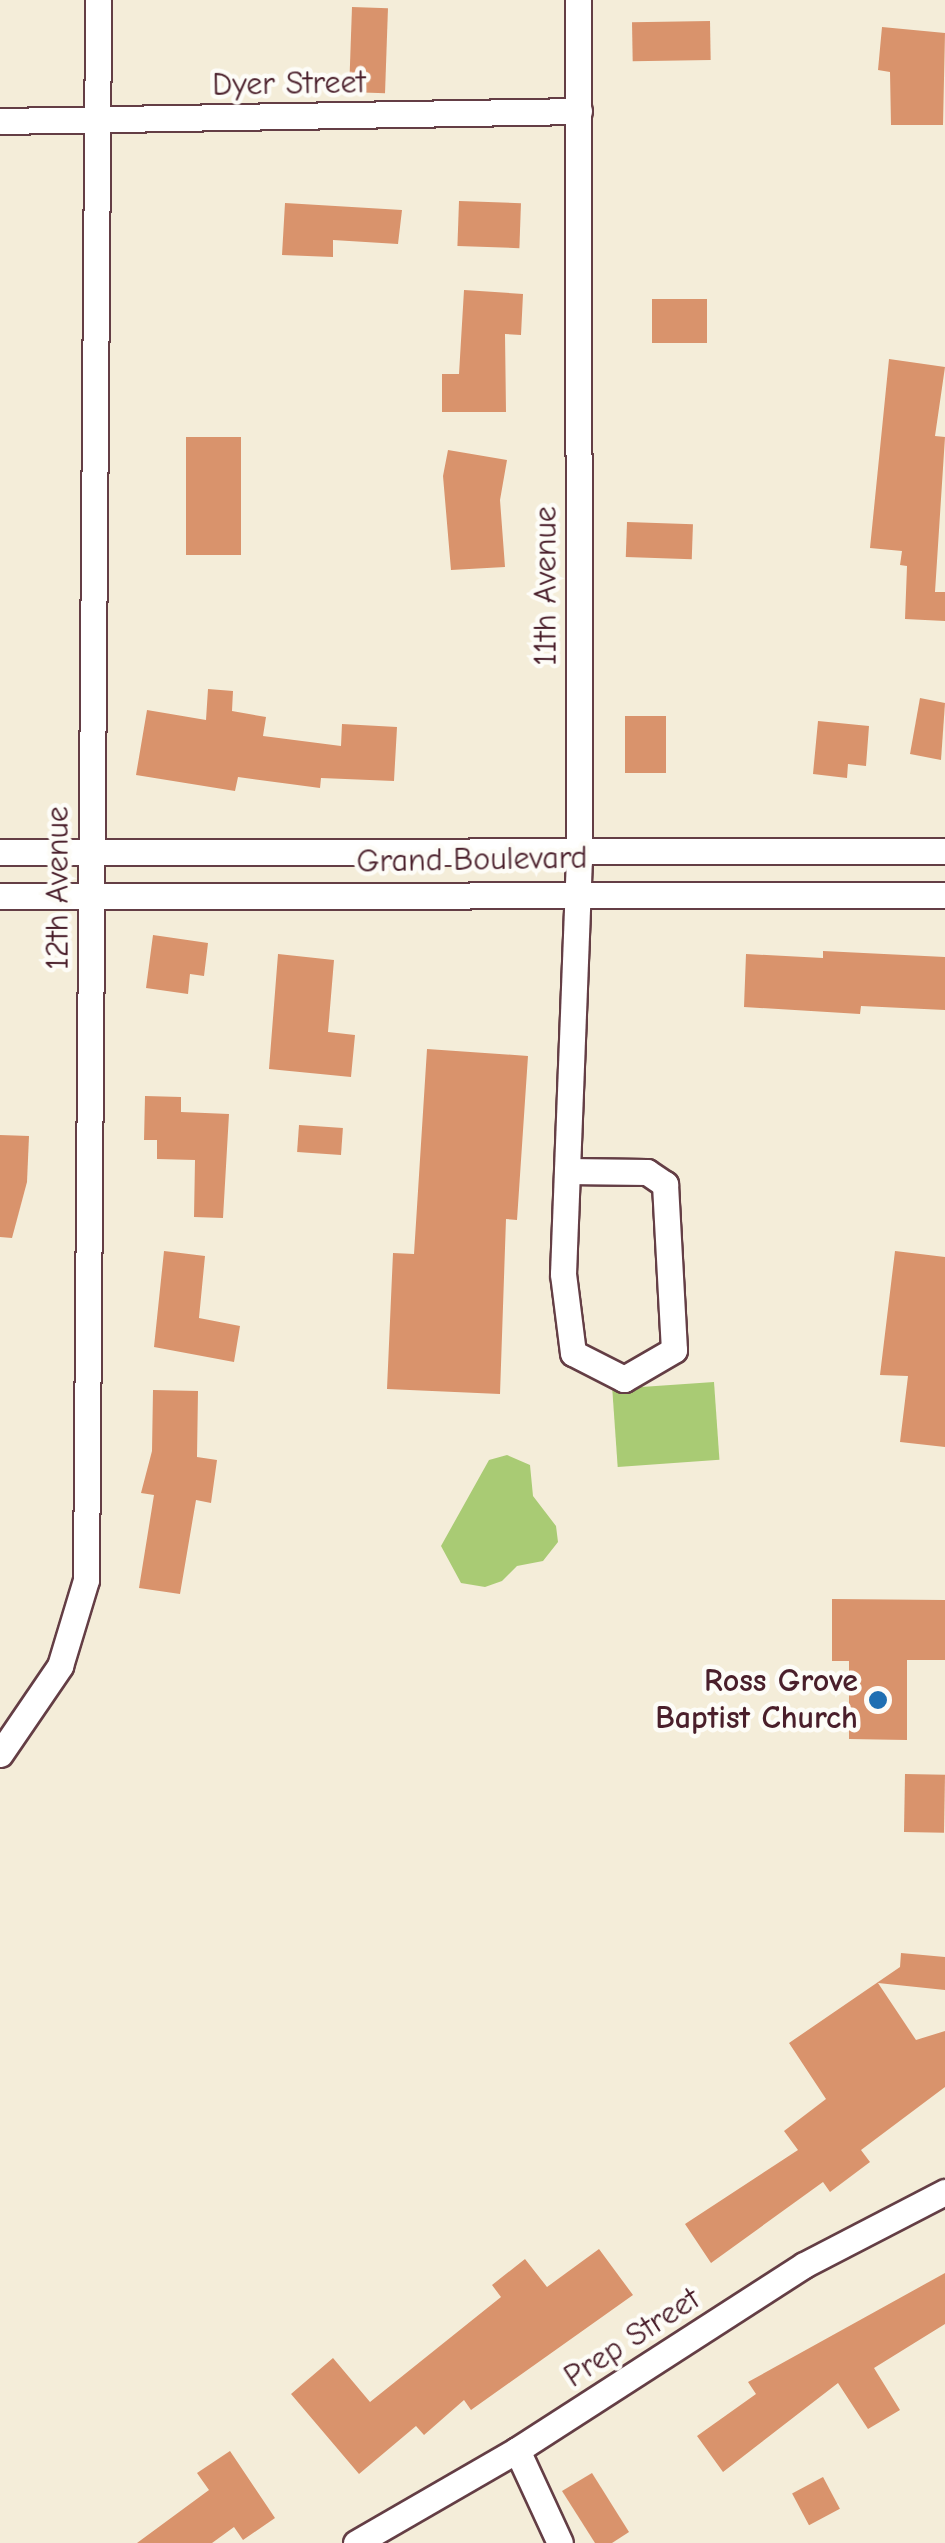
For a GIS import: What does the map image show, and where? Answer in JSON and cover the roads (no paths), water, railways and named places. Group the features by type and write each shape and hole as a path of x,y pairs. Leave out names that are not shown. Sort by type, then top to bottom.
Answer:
{"street":[{"name":"12th Avenue","path":"0,1754 60,1666 86,1580 98,0"},
{"name":"11th Avenue","path":"567,1171 648,1172 665,1184 674,1350 624,1379 572,1353 563,1274 567,1171 578,890 578,0"},
{"name":"Dyer Street","path":"0,121 578,111"},
{"name":"Grand Boulevard","path":"0,852 945,851"},
{"name":"Grand Boulevard","path":"0,896 578,890 945,894"},
{"name":"Prep Street","path":"356,2543 517,2450 804,2265 945,2192"},
{"path":"517,2450 560,2543"}],"place":[{"name":"Ross Grove Baptist Church","path":"878,1700"}]}
